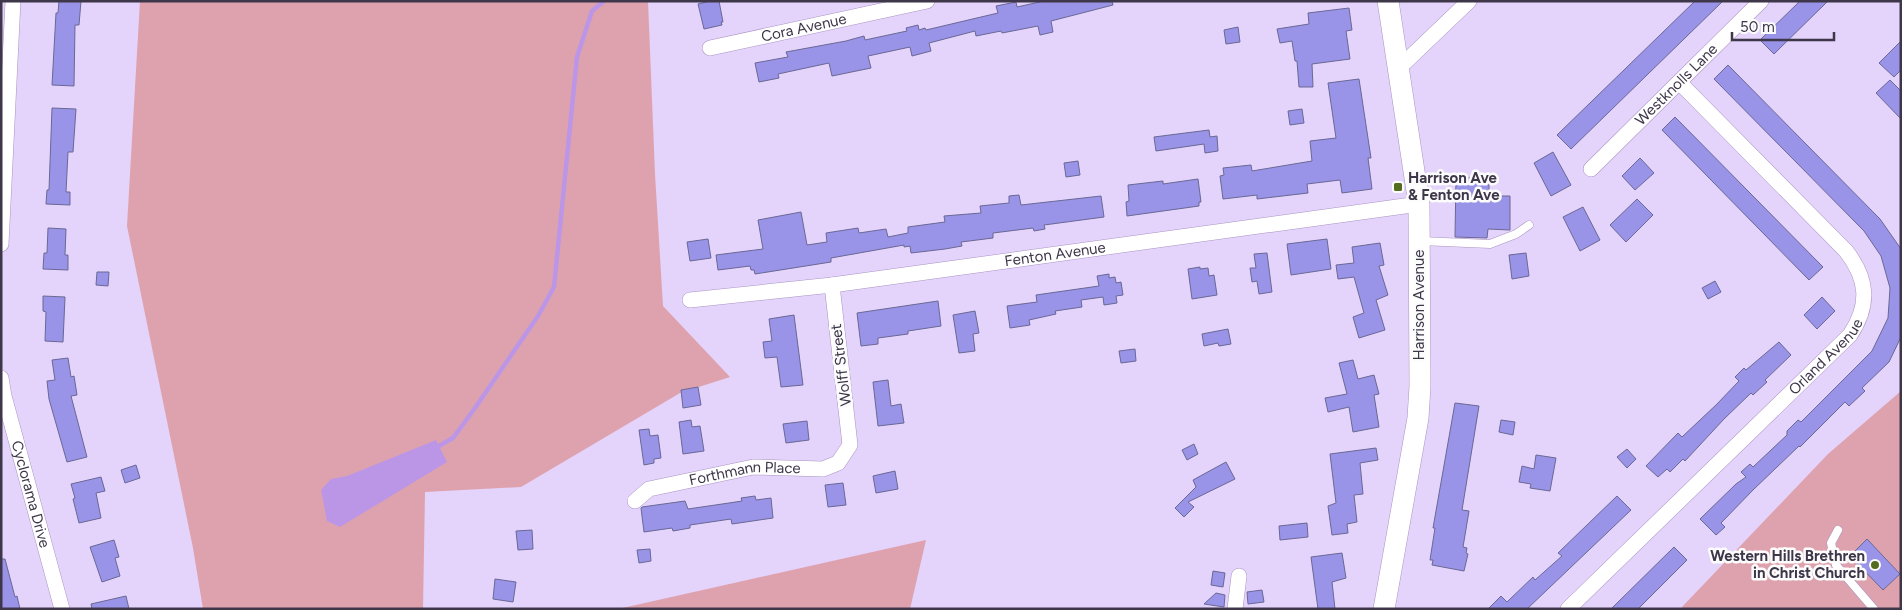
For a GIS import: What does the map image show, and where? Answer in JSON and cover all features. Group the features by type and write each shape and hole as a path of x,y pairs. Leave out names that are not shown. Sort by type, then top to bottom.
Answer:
{"main road":[{"name":"Harrison Avenue","path":"1384,609 1418,418 1420,386 1419,204 1388,1"}],"street":[{"path":"1,244 13,1"},
{"name":"Cora Avenue","path":"710,48 927,1"},
{"path":"1399,68 1469,1"},
{"name":"Westknolls Lane","path":"1591,169 1761,1"},
{"name":"Orland Avenue","path":"1568,609 1850,335 1862,312 1863,286 1860,273 1850,256 1679,82"},
{"name":"Fenton Avenue","path":"690,300 832,285 1419,204"},
{"name":"Wolff Street","path":"832,285 850,445"},
{"name":"Cyclorama Drive","path":"1,378 4,396 62,609"},
{"name":"Forthmann Place","path":"635,501 649,488 753,467 823,469 838,463 850,445"},
{"path":"1235,609 1239,576"}],"lane":[{"path":"1419,241 1490,244 1516,234 1529,225"},
{"path":"1838,530 1831,543 1836,565 1874,609"}],"shaded area":[{"path":"140,1 648,1 655,174 663,306 730,377 680,393 521,487 425,492 423,609 203,609 193,548 127,226"},
{"path":"1901,391 1901,609 1683,609 1682,607 1828,454"},
{"path":"436,440 447,462 340,527 327,521 321,490 331,479 347,476"},
{"path":"926,540 910,609 618,609"}],"building":[{"path":"59,1 81,1 79,25 75,25 74,86 52,85 56,13 58,13"},
{"path":"719,1 723,22 721,22 722,25 704,29 698,4"},
{"path":"1044,1 1112,1 1113,5 1051,21 1053,32 1040,35 1038,26 976,36 975,31 929,43 931,51 912,56 910,47 868,56 871,68 832,76 829,63 778,74 779,78 759,82 755,63 788,57 786,52 864,36 865,40 907,31 906,28 918,25 919,30 925,28 926,30 998,13 996,6 1016,2 1017,7"},
{"path":"1695,1 1723,1 1571,149 1557,135"},
{"path":"1800,1 1828,1 1774,54 1760,40"},
{"path":"1349,8 1352,30 1346,31 1350,59 1312,64 1313,87 1299,87 1297,61 1295,61 1292,41 1280,43 1277,29 1309,24 1308,13"},
{"path":"1238,27 1240,42 1226,44 1224,30"},
{"path":"1901,41 1901,70 1894,77 1879,63"},
{"path":"1728,65 1880,219 1901,249 1901,337 1889,362 1862,388 1865,391 1849,406 1845,402 1753,490 1721,523 1725,527 1716,535 1700,519 1736,484 1746,477 1741,472 1750,464 1753,467 1787,435 1787,431 1798,420 1801,422 1872,351 1888,318 1890,288 1881,256 1864,231 1714,79"},
{"path":"1359,79 1371,158 1368,158 1372,189 1342,193 1340,180 1307,184 1308,193 1257,199 1257,195 1223,199 1220,176 1224,175 1223,168 1251,165 1252,171 1312,161 1310,141 1336,138 1328,83"},
{"path":"1890,80 1901,91 1901,119 1876,93"},
{"path":"52,108 76,109 73,152 68,152 66,192 70,192 70,205 46,204 47,190 49,190"},
{"path":"1302,109 1304,123 1290,125 1288,111"},
{"path":"1675,117 1823,267 1809,280 1662,130"},
{"path":"1209,130 1210,137 1217,136 1218,151 1205,153 1204,144 1156,151 1154,137"},
{"path":"1553,152 1571,185 1551,196 1534,163"},
{"path":"1640,158 1654,173 1635,190 1622,176"},
{"path":"1078,161 1080,175 1066,177 1064,163"},
{"path":"1456,177 1489,178 1489,196 1510,196 1510,230 1488,229 1487,238 1455,237"},
{"path":"1198,179 1201,202 1199,202 1199,206 1127,216 1126,202 1129,201 1128,185 1163,181 1163,184"},
{"path":"1019,195 1021,205 1101,196 1104,217 1044,225 1045,229 1034,231 1033,228 993,233 993,238 961,242 962,246 945,249 911,253 910,246 904,247 904,245 831,258 831,262 755,274 750,266 718,270 716,255 763,249 758,220 801,212 807,245 827,242 826,233 858,228 859,233 886,229 888,237 908,233 908,227 945,222 944,216 981,213 980,206 1009,203 1009,196"},
{"path":"1637,199 1653,215 1626,242 1610,225"},
{"path":"1583,207 1600,240 1580,251 1563,217"},
{"path":"48,228 66,229 65,255 68,255 68,270 43,269 44,253 47,253"},
{"path":"708,239 711,258 690,261 687,242"},
{"path":"1327,239 1331,269 1291,275 1287,244"},
{"path":"1380,243 1384,265 1379,266 1388,295 1376,300 1385,330 1359,338 1353,317 1364,313 1354,277 1338,279 1336,265 1354,263 1352,247"},
{"path":"1267,253 1272,292 1259,294 1257,281 1252,282 1250,268 1256,268 1254,254"},
{"path":"1526,253 1529,276 1512,279 1509,255"},
{"path":"1200,267 1200,269 1208,268 1209,276 1214,275 1217,295 1192,299 1188,269"},
{"path":"97,272 109,272 108,286 96,285"},
{"path":"1109,274 1109,278 1115,277 1116,283 1121,282 1123,295 1116,296 1117,303 1104,305 1103,297 1081,300 1082,307 1055,311 1056,314 1029,320 1030,325 1010,328 1007,306 1037,302 1036,295 1099,286 1097,276"},
{"path":"1715,281 1721,292 1708,299 1702,288"},
{"path":"43,296 65,297 63,342 45,341 46,312 43,311"},
{"path":"1822,297 1835,311 1817,329 1804,315"},
{"path":"938,301 941,326 908,331 908,334 878,338 878,344 861,346 857,313"},
{"path":"975,311 979,333 973,334 975,351 959,353 953,315"},
{"path":"794,315 803,385 781,387 777,357 765,358 763,342 772,341 769,319"},
{"path":"1228,329 1231,344 1219,346 1218,343 1204,346 1202,334"},
{"path":"1779,342 1791,355 1765,380 1767,382 1753,395 1751,393 1724,419 1685,461 1683,459 1670,472 1667,469 1658,477 1646,466 1678,433 1682,437 1717,404 1739,381 1735,377 1744,368 1746,370"},
{"path":"1135,349 1136,361 1121,363 1119,351"},
{"path":"68,358 71,377 74,376 77,395 71,396 87,457 67,462 49,399 47,381 55,380 52,360"},
{"path":"1353,360 1358,379 1374,375 1379,394 1374,395 1379,427 1353,432 1349,407 1328,412 1325,398 1347,394 1339,363"},
{"path":"888,380 891,406 901,404 904,423 878,426 873,382"},
{"path":"698,387 701,405 683,408 681,390"},
{"path":"1455,403 1479,406 1462,510 1469,511 1463,547 1467,548 1466,553 1468,554 1464,571 1432,565 1433,560 1430,560 1435,528 1433,528"},
{"path":"691,420 692,427 700,426 704,451 683,454 679,422"},
{"path":"1501,420 1515,422 1513,435 1499,432"},
{"path":"807,421 809,440 786,443 783,424"},
{"path":"649,429 650,436 658,435 661,458 654,459 654,463 644,465 639,430"},
{"path":"1194,444 1198,454 1187,460 1182,450"},
{"path":"1376,448 1378,460 1360,463 1363,494 1354,495 1357,522 1347,524 1348,533 1332,535 1328,506 1336,503 1330,454"},
{"path":"1627,449 1636,459 1627,468 1617,457"},
{"path":"1536,455 1556,458 1550,491 1530,488 1531,484 1519,482 1522,466 1534,469"},
{"path":"1226,462 1235,479 1188,502 1194,507 1184,517 1175,508 1196,487 1193,480"},
{"path":"136,465 140,478 125,483 121,470"},
{"path":"895,471 898,489 876,493 873,476"},
{"path":"101,477 105,491 96,493 101,518 79,523 71,484"},
{"path":"843,483 846,505 828,507 825,485"},
{"path":"755,496 756,500 771,498 773,518 732,524 731,519 690,525 690,528 673,531 672,528 644,532 642,507 685,501 688,509 742,501 741,498"},
{"path":"1617,496 1631,510 1527,609 1488,609 1501,596 1507,602 1533,577 1535,580 1562,556 1558,553"},
{"path":"1307,523 1308,537 1280,540 1279,526"},
{"path":"532,530 533,549 518,550 516,531"},
{"name":"Western Hills Brethren in Christ Church","path":"1867,539 1900,574 1883,590 1850,556"},
{"path":"114,540 119,557 115,558 120,576 102,582 90,547"},
{"path":"1674,547 1687,560 1638,609 1611,609"},
{"path":"650,549 651,561 639,563 637,550"},
{"path":"1342,553 1346,578 1332,582 1335,609 1318,609 1311,557"},
{"path":"1,559 5,559 20,609 1,609"},
{"path":"1213,571 1225,573 1223,587 1211,585"},
{"path":"495,579 516,582 513,602 493,599"},
{"path":"1262,590 1264,602 1248,604 1247,592"},
{"path":"1216,593 1225,595 1224,607 1204,604"},
{"path":"126,596 129,609 92,609 91,604"}],"waterway":[{"path":"439,446 453,438 475,408 538,316 554,287 577,57 592,11 604,1"}],"place":[{"name":"Harrison Ave & Fenton Ave","path":"1398,187"},
{"name":"Western Hills Brethren in Christ Church","path":"1875,565"}]}
